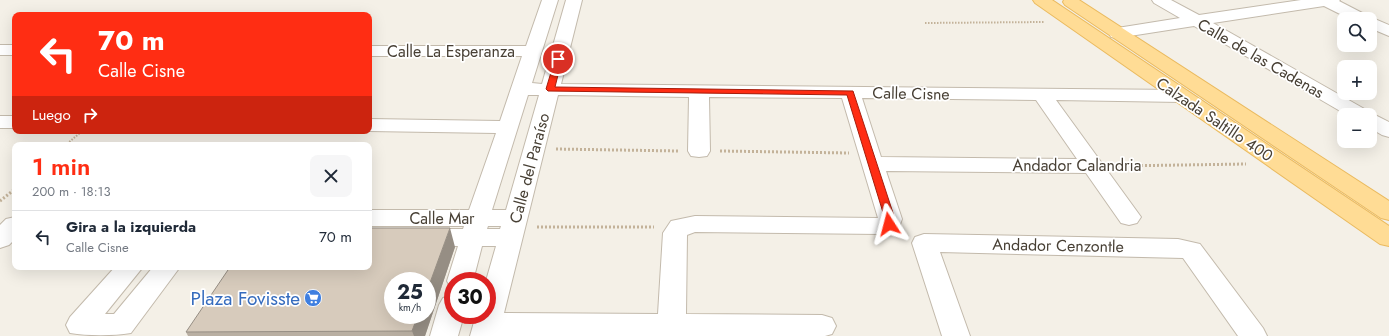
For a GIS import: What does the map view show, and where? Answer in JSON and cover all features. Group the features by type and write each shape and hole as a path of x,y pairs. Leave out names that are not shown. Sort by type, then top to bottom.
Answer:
{"main road":[{"name":"Calzada Saltillo 400","path":"1042,0 1389,238"},
{"name":"Calzada Saltillo 400","path":"1068,0 1389,212"}],"street":[{"name":"Calle del Paraíso","path":"463,272 475,228 550,0"},
{"name":"Calle del Paraíso","path":"486,330 574,0"},
{"name":"Calle de las Cadenas","path":"1160,0 1349,108"},
{"path":"1117,33 1327,0 1350,12"},
{"path":"1377,25 1389,31"},
{"path":"0,50 12,50"},
{"name":"Calle La Esperanza","path":"372,51 533,51"},
{"name":"Calle Cisne","path":"521,89 1181,96"},
{"path":"699,91 699,151"},
{"path":"672,331 675,233 680,227 694,224 880,226 889,224 890,219 850,92"},
{"path":"1041,94 1130,217"},
{"path":"0,122 12,122"},
{"path":"1377,124 1389,131"},
{"path":"372,125 508,127"},
{"name":"Andador Calandria","path":"872,164 1092,166"},
{"name":"Calle Mar","path":"372,218 475,228"},
{"name":"Calle Mar","path":"372,237 475,228 513,228"},
{"name":"Andador Cenzontle","path":"956,336 924,243 1178,248 1191,250 1253,336"},
{"path":"127,270 80,325 121,325 165,270"},
{"path":"444,336 447,324"},
{"path":"486,330 672,331 822,326"}],"path":[{"path":"925,23 1074,22"},
{"path":"69,142 79,134"},
{"name":"Andador Calandria","path":"1092,166 1281,164"},
{"path":"0,202 12,192"},
{"path":"513,228 680,227"}],"building":[{"name":"Plaza Fovisste","path":"372,228 450,228 434,272 384,272 384,324 415,324 412,331 186,332 228,270 372,270"}],"place":[{"name":"Plaza Fovisste","path":"313,298"}],"route":[{"path":"558,59 550,89 850,92 890,219 889,224"}]}
